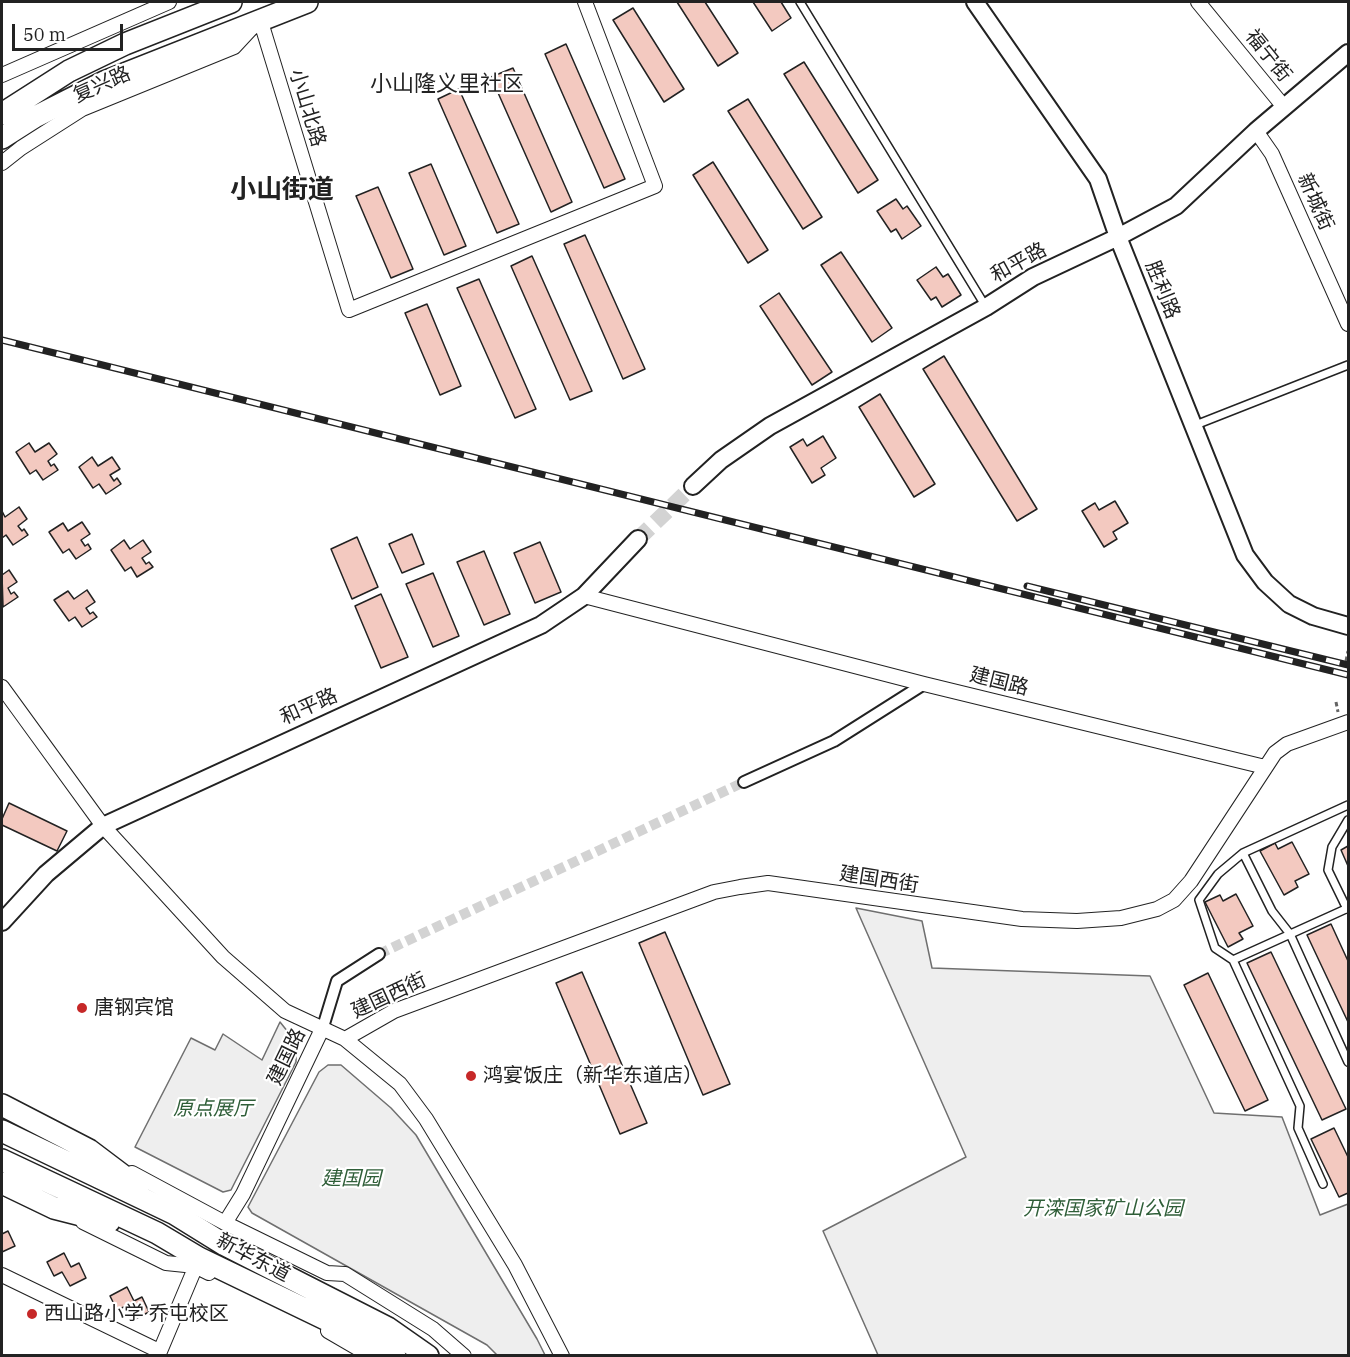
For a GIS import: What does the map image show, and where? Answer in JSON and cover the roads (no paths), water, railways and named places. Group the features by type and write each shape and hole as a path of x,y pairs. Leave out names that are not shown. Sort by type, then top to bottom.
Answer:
{"main road":[{"name":"复兴路","path":"2,114 69,71 125,44 231,2"},
{"name":"复兴路","path":"2,138 35,117 104,82 308,2"},
{"path":"2,97 69,71"},
{"path":"2,154 41,126 74,107 104,82"},
{"path":"2,1105 89,1150 175,1214"},
{"name":"新华东道","path":"2,1131 175,1214 225,1245 388,1328 428,1356"},
{"name":"新华东道","path":"2,1160 157,1233 197,1262 375,1343 395,1356"},
{"path":"2,1183 54,1208 157,1233"}],"street":[{"path":"2,75 169,2"},
{"name":"小山北路","path":"260,20 349,310 655,186 585,2"},
{"name":"胜利路","path":"975,2 1098,179 1118,237 1245,555 1265,582 1289,604 1313,616 1348,626"},
{"name":"福宁街","path":"1198,2 1284,107"},
{"path":"2,163 21,148 82,109 234,47 260,20"},
{"name":"和平路","path":"693,486 721,460 770,426 986,307 1033,277 1118,237 1176,206 1256,130 1348,53"},
{"name":"新城街","path":"1256,130 1272,154 1348,324"},
{"name":"和平路","path":"2,922 46,874 103,826 541,625 584,596 638,539"},
{"name":"建国路","path":"584,596 924,684 1265,767"},
{"path":"744,782 834,741 924,684"},
{"path":"2,687 103,826 223,957 285,1011 345,1039 400,1084 426,1119 515,1266 562,1356"},
{"name":"建国西街","path":"345,1039 394,1011 714,892 740,887 768,883 1022,920 1077,921 1121,918 1157,909 1174,900 1191,881 1275,753 1287,744 1348,722"},
{"name":"建国路","path":"225,1223 243,1194 323,1028 338,981 379,954"},
{"path":"89,1150 225,1223 327,1273 345,1274 433,1329 464,1356"},
{"path":"54,1208 166,1263 197,1262 338,1336 371,1356"},
{"path":"2,1275 158,1353 197,1262"}],"lane":[{"path":"800,2 986,307"},
{"path":"1193,426 1348,365"},
{"path":"1323,1184 1298,1128 1300,1107 1233,960 1215,948 1198,900 1218,874 1243,853 1348,805"},
{"path":"1233,960 1348,908 1328,870 1332,847 1348,820"},
{"path":"1243,853 1272,911 1290,934 1346,1048 1348,1062"}],"tunnel":[{"path":"638,539 693,486"},
{"path":"379,954 744,782"}],"railway":[{"path":"2,340 1348,675"},
{"path":"1027,586 1348,665"}],"place":[{"name":"唐钢宾馆","path":"82,1008"},
{"name":"鸿宴饭庄（新华东道店）","path":"471,1076"},
{"name":"西山路小学 乔屯校区","path":"32,1314"}],"district":[{"name":"小山隆义里社区","path":"447,85"},
{"name":"小山街道","path":"282,190"}],"park label":[{"name":"原点展厅","path":"213,1109"},
{"name":"建国园","path":"351,1179"},
{"name":"开滦国家矿山公园","path":"1103,1209"}]}
